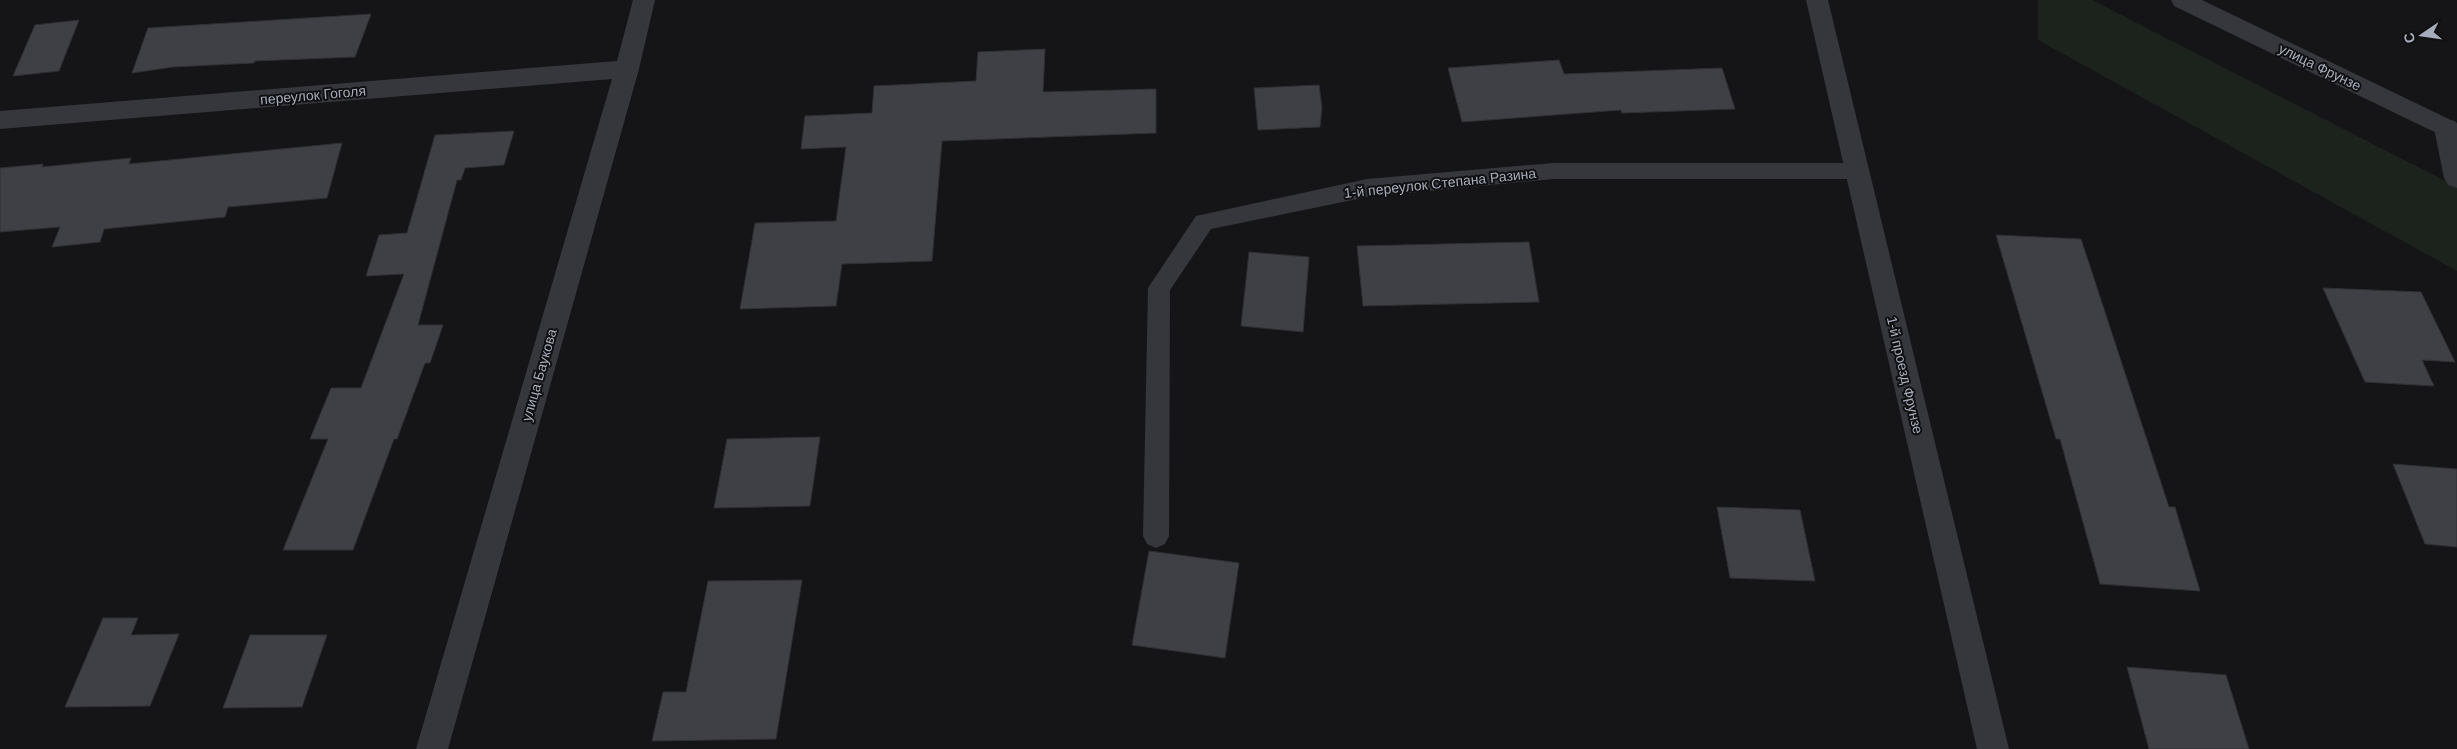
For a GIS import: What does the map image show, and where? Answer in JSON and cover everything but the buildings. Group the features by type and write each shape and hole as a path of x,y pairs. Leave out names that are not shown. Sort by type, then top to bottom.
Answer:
{"street":[{"name":"улица Баукова","path":"432,749 627,69 644,0"},
{"name":"1-й проезд Фрунзе","path":"1817,0 1993,749"},
{"name":"улица Фрунзе","path":"2182,0 2452,131"},
{"name":"переулок Гоголя","path":"0,120 627,69"},
{"path":"2452,131 2457,178"}],"lane":[{"name":"1-й переулок Степана Разина","path":"1156,536 1159,288 1204,222 1367,188 1553,171 1857,171"}],"shaded area":[{"path":"2038,0 2092,0 2457,187 2457,271 2038,40"}]}
